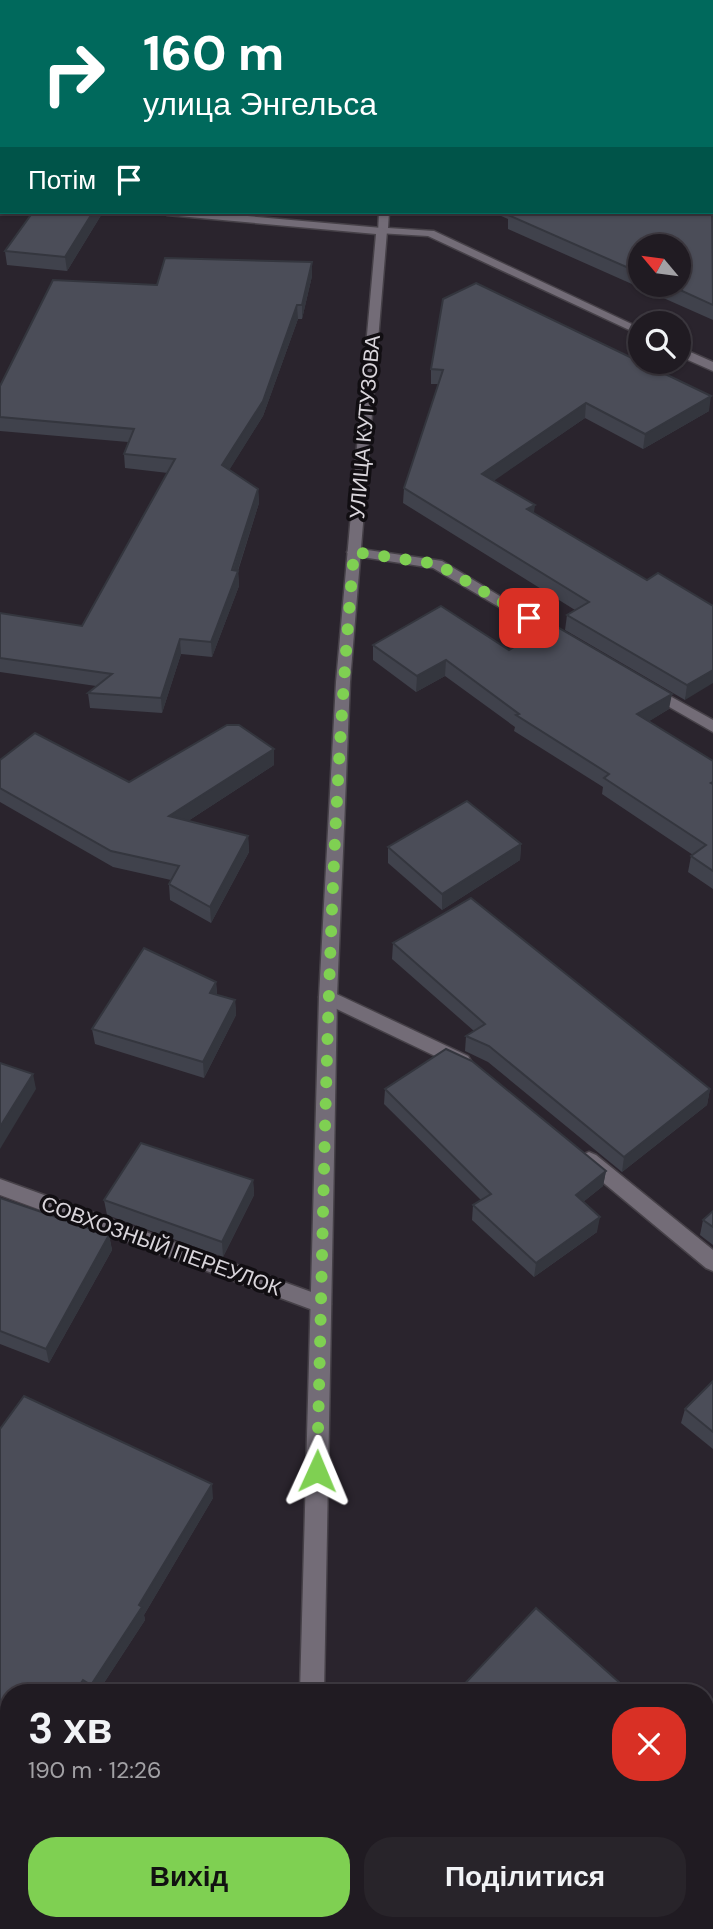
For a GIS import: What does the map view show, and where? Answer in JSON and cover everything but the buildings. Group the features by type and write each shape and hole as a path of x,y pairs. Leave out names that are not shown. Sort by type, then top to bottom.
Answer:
{"main road":[{"path":"190,214 430,233 628,326"},
{"name":"УЛИЦА КУТУЗОВА","path":"312,1684 328,997 342,682 384,214"},
{"path":"691,357 713,367"},
{"path":"354,552 437,564 581,649"},
{"path":"641,684 713,727"},
{"path":"328,997 479,1069"},
{"path":"575,1148 713,1262"},
{"name":"СОВХОЗНЫЙ ПЕРЕУЛОК","path":"0,1188 321,1304"}],"route":[{"path":"317,1471 328,997 342,682 354,552 437,564 529,618"}]}
